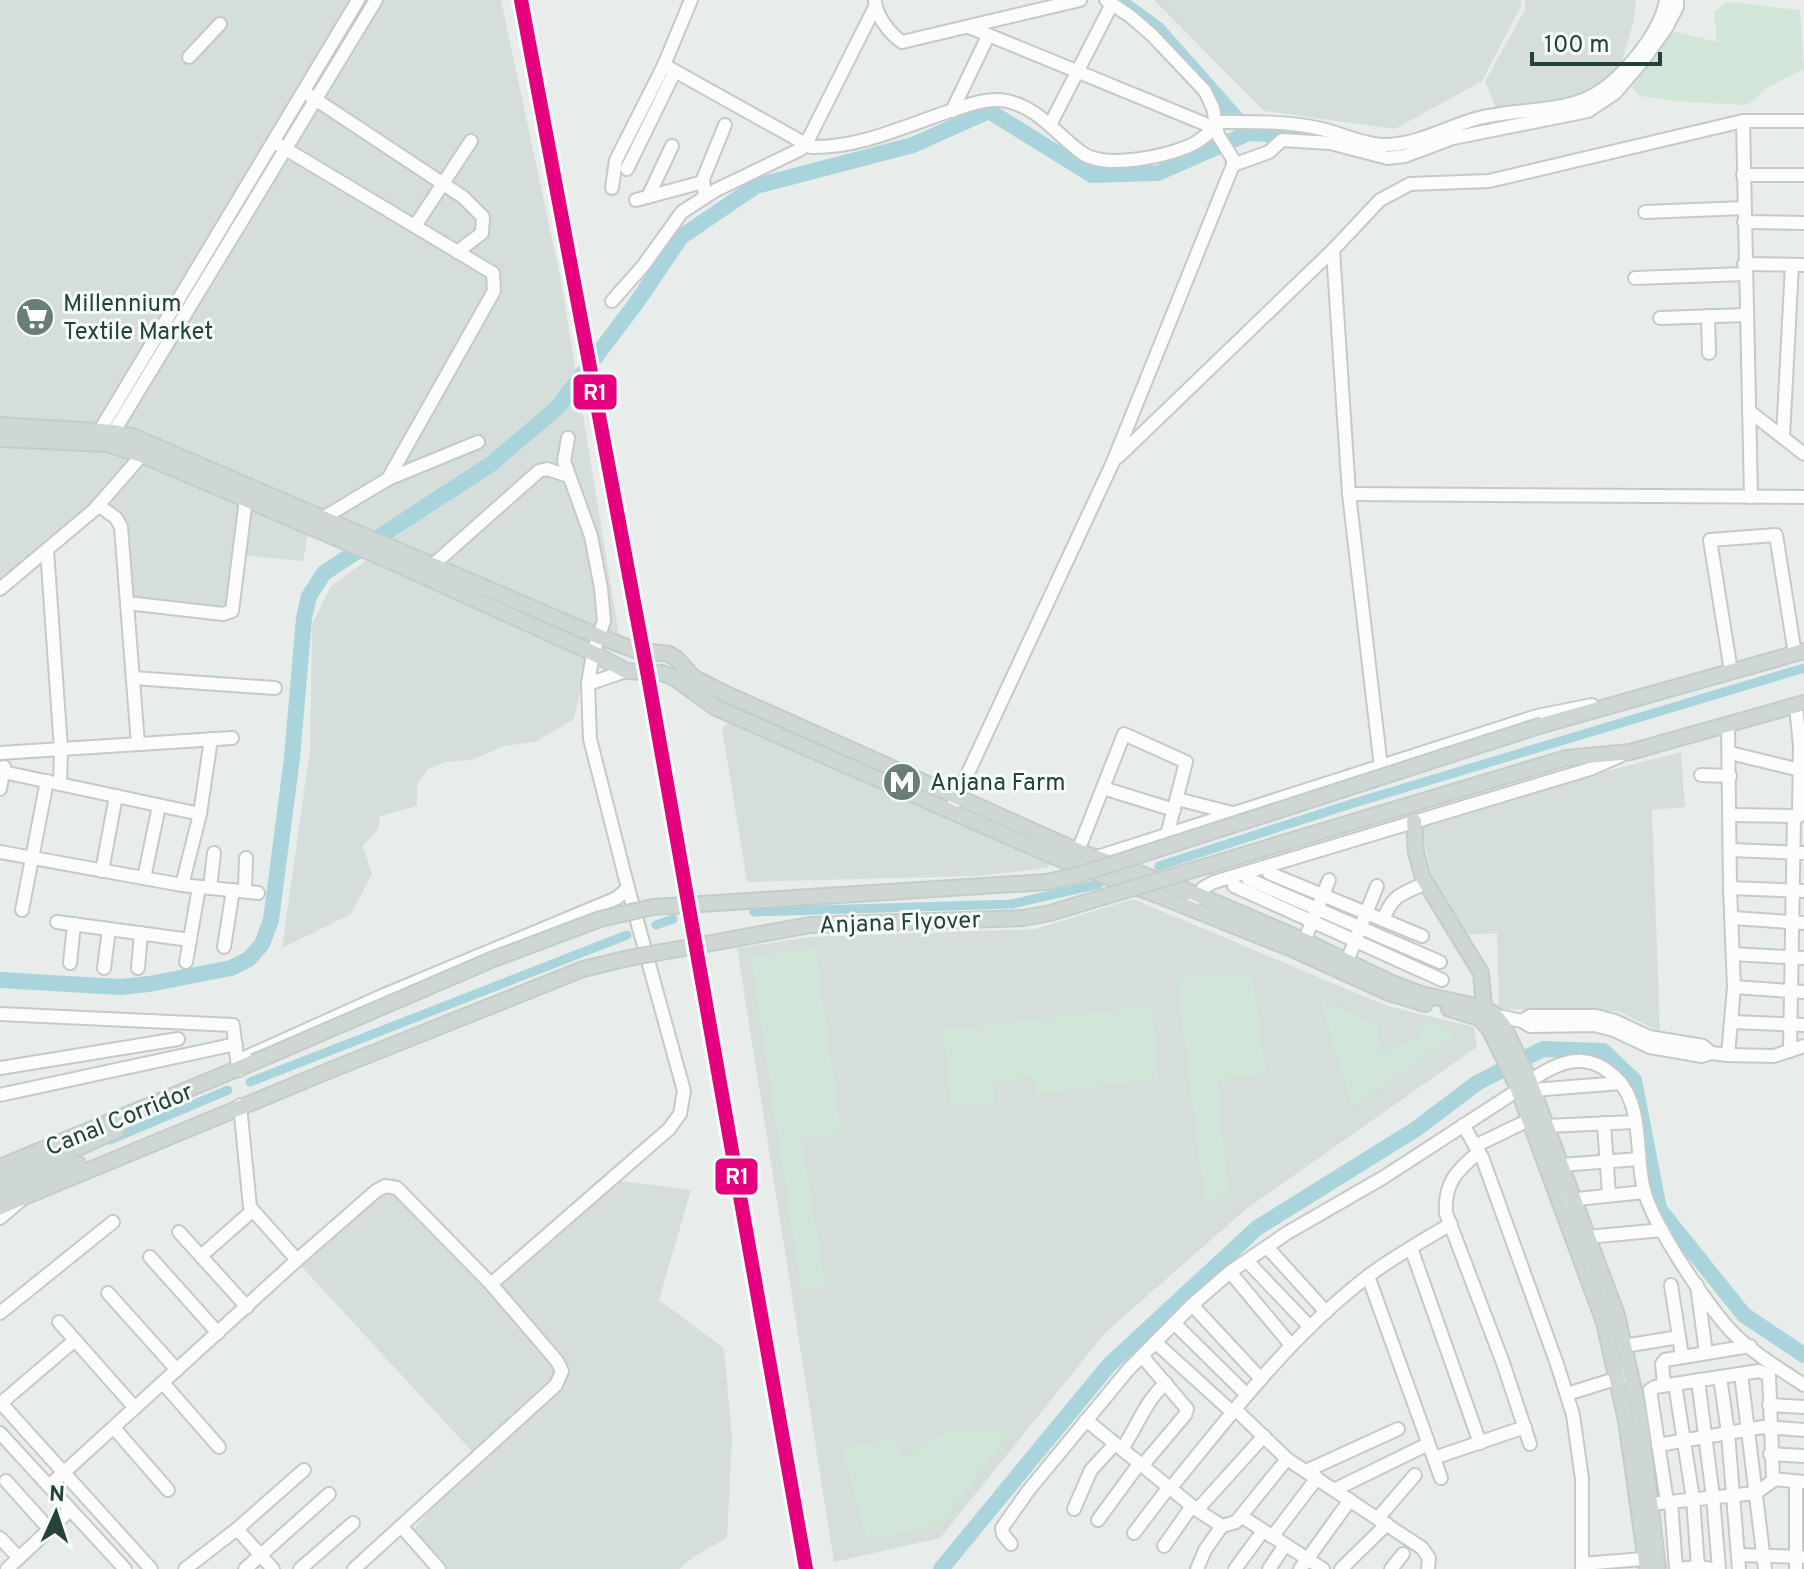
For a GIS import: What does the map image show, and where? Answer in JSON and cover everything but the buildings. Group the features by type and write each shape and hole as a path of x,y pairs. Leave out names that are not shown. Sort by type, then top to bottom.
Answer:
{"main road":[{"path":"0,425 104,437 246,499 325,523"},
{"path":"0,439 134,437 393,555 626,671 662,673 673,677 716,708 1076,858 1193,901"},
{"path":"393,555 433,565 635,650 669,654 693,677 953,805"},
{"name":"Anjana Flyover","path":"239,1070 491,960 625,912 666,906 1046,882 1078,875 1542,725 1800,653"},
{"name":"Anjana Flyover","path":"234,1108 583,969 810,925 1023,918 1050,913 1566,758 1630,752 1800,704"},
{"path":"1414,821 1416,852 1426,883 1480,969 1489,1019 1547,1126 1561,1165 1566,1200 1604,1322 1640,1417 1650,1504 1652,1563"},
{"path":"1076,858 1095,857 1302,947 1389,993 1489,1019"},
{"path":"1302,947 1347,961 1421,994 1489,1019"},
{"name":"Canal Corridor","path":"0,1167 239,1070"},
{"path":"0,1181 194,1098 222,1077"},
{"path":"1525,1084 1529,1120 1566,1200 1588,1237 1617,1315 1624,1346 1626,1420 1652,1563"},
{"path":"0,1195 202,1115 234,1108"},
{"path":"0,1207 234,1108"}],"street":[{"path":"104,437 273,141 358,0"},
{"path":"104,437 376,0"},
{"path":"627,169 669,68 691,0"},
{"path":"876,3 893,35 902,42 1080,0"},
{"path":"969,27 1215,127 1268,122 1315,128 1378,145 1401,144 1477,118 1583,100 1622,72 1642,49 1663,16 1666,0"},
{"path":"1233,162 1269,152 1282,140 1330,143 1388,158 1405,156 1453,138 1588,111 1615,93 1644,59 1666,28 1677,7 1677,0"},
{"path":"953,805 1113,462 1228,182 1233,162 1215,127 1213,108 1205,91 1152,35 1109,2 1078,73 1050,125"},
{"path":"672,146 642,198 704,189 790,156 804,145 876,3"},
{"path":"189,57 220,24"},
{"path":"952,111 988,36"},
{"path":"669,68 804,145 834,147 870,139 977,103 1006,101 1034,113 1085,155 1114,161 1174,152 1198,142 1215,127"},
{"path":"612,188 616,160 669,68"},
{"path":"303,91 443,183 483,217 482,233 457,252"},
{"path":"1113,462 1333,250 1380,200 1410,184 1489,181 1743,121 1804,121"},
{"path":"1743,121 1751,497"},
{"path":"612,301 643,266 682,212 704,189 725,125"},
{"path":"273,141 493,273 494,291 388,479"},
{"path":"415,226 471,141"},
{"path":"1743,175 1804,175"},
{"path":"1645,212 1744,208"},
{"path":"1744,222 1804,223"},
{"path":"1333,250 1349,494 1381,767"},
{"path":"1635,278 1798,265 1783,437"},
{"path":"1660,318 1746,315"},
{"path":"1708,316 1709,353"},
{"path":"1749,411 1804,454"},
{"path":"491,1284 669,1129 684,1103 682,1083 651,978 590,739 588,684 593,653 604,621 591,536 564,461 568,438"},
{"path":"325,523 388,479 478,442"},
{"path":"0,589 98,505 142,455"},
{"path":"433,565 539,471 547,469 569,476"},
{"path":"1349,494 1804,497"},
{"path":"127,603 223,614 232,611 246,499"},
{"path":"98,505 116,518 121,527 138,744"},
{"path":"1731,671 1710,540 1776,535 1800,653"},
{"path":"22,910 61,749 47,550"},
{"path":"588,684 626,671"},
{"path":"133,678 275,688"},
{"path":"1095,857 1537,716 1599,703 1623,704"},
{"path":"1790,1051 1790,991 1797,958 1802,747 1800,704"},
{"path":"1728,724 1734,987 1728,1055"},
{"path":"1076,858 1122,737 1128,734 1186,762 1167,835"},
{"path":"0,789 3,752 232,738"},
{"path":"182,885 200,814 211,739"},
{"path":"1193,901 1214,882 1590,769 1630,752"},
{"path":"1730,753 1800,770"},
{"path":"3,772 200,814"},
{"path":"1701,775 1730,776"},
{"path":"1103,788 1235,813"},
{"path":"102,871 116,796"},
{"path":"144,878 159,806"},
{"path":"1730,815 1799,816"},
{"path":"1731,850 1799,853"},
{"path":"0,852 182,885 245,891"},
{"path":"186,962 214,853"},
{"path":"224,947 245,891 246,858"},
{"path":"1269,873 1416,934 1403,947 1390,981"},
{"path":"1248,879 1440,962"},
{"path":"1302,947 1329,880"},
{"path":"1383,920 1392,900 1426,883"},
{"path":"1234,886 1442,980"},
{"path":"1347,961 1377,886"},
{"path":"239,1070 244,1058 398,989 617,898 628,888"},
{"path":"1730,888 1798,891"},
{"path":"1733,918 1797,923"},
{"path":"57,922 190,940"},
{"path":"70,963 74,924"},
{"path":"104,968 109,929"},
{"path":"138,968 141,933"},
{"path":"1733,954 1797,958"},
{"path":"1734,987 1804,992"},
{"path":"0,1014 233,1025 239,1070"},
{"path":"1489,1019 1522,1021 1530,1016 1596,1016 1649,1037 1703,1046 1711,1053 1728,1055 1774,1056 1804,1046"},
{"path":"1733,1022 1804,1025"},
{"path":"0,1068 178,1039"},
{"path":"0,1095 236,1044"},
{"path":"1011,1544 1003,1534 1004,1524 1028,1491 1142,1356 1230,1272 1384,1177 1552,1066 1572,1061 1596,1064 1621,1083 1629,1098 1644,1192 1662,1230 1697,1285 1735,1334 1804,1385"},
{"path":"1525,1084 1621,1083"},
{"path":"234,1108 252,1211 297,1260"},
{"path":"1529,1120 1477,1149 1459,1168 1447,1188 1446,1213 1530,1444"},
{"path":"1547,1126 1634,1122"},
{"path":"1604,1123 1609,1195"},
{"path":"1463,1125 1477,1149 1567,1394 1577,1436 1582,1479 1582,1566 1652,1563"},
{"path":"1561,1165 1639,1159"},
{"path":"49,1486 297,1260 376,1191 392,1186 491,1284 557,1361 562,1376 556,1385 354,1569"},
{"path":"1566,1200 1644,1192"},
{"path":"0,1218 28,1195"},
{"path":"201,1256 252,1211"},
{"path":"0,1313 113,1222"},
{"path":"1134,1533 1291,1345 1368,1276 1451,1224"},
{"path":"1588,1237 1662,1230"},
{"path":"179,1232 247,1307"},
{"path":"1267,1247 1326,1312"},
{"path":"1411,1248 1480,1443"},
{"path":"150,1257 218,1333"},
{"path":"1247,1261 1310,1327"},
{"path":"1230,1272 1291,1345"},
{"path":"1368,1276 1441,1478"},
{"path":"1671,1285 1682,1356"},
{"path":"1697,1285 1703,1353 1701,1380 1719,1569"},
{"path":"108,1293 177,1370"},
{"path":"1192,1305 1261,1379"},
{"path":"59,1322 135,1408"},
{"path":"1174,1323 1247,1395"},
{"path":"1624,1346 1679,1337"},
{"path":"75,1340 0,1403 151,1569"},
{"path":"1155,1342 1287,1459 1422,1548 1429,1558 1428,1569"},
{"path":"1698,1567 1693,1499 1683,1441 1662,1364 1668,1358 1750,1346"},
{"path":"1098,1520 1187,1412 1186,1406 1142,1356"},
{"path":"1712,1569 1676,1569 1669,1502 1649,1392 1651,1388 1766,1372 1769,1375 1770,1454 1774,1480"},
{"path":"1741,1374 1764,1563"},
{"path":"1567,1394 1624,1377"},
{"path":"1720,1377 1728,1433 1739,1569"},
{"path":"163,1383 219,1447"},
{"path":"1074,1509 1091,1470 1137,1427 1150,1399 1166,1383"},
{"path":"1769,1405 1804,1407"},
{"path":"1086,1420 1194,1508 1222,1526"},
{"path":"1434,1458 1525,1427"},
{"path":"114,1428 168,1490"},
{"path":"1235,1569 1268,1534 1312,1475 1398,1429"},
{"path":"1658,1445 1748,1429 1804,1430"},
{"path":"0,1433 125,1569"},
{"path":"1164,1546 1194,1508 1264,1436"},
{"path":"1334,1490 1428,1444"},
{"path":"1770,1454 1804,1456"},
{"path":"1197,1569 1205,1550 1222,1526 1232,1524 1241,1516 1287,1459"},
{"path":"185,1569 237,1529 304,1470"},
{"path":"1341,1569 1382,1521 1415,1475"},
{"path":"1650,1504 1756,1493 1774,1480 1800,1482 1799,1561 1764,1563 1738,1555"},
{"path":"6,1481 50,1530"},
{"path":"245,1569 329,1494"},
{"path":"1303,1564 1350,1500"},
{"path":"7,1569 70,1510"},
{"path":"1241,1516 1285,1545 1303,1564 1323,1569"},
{"path":"300,1569 353,1523"},
{"path":"401,1526 439,1569"},
{"path":"237,1529 273,1569"},
{"path":"0,1538 19,1558"},
{"path":"1269,1569 1285,1545"},
{"path":"1391,1569 1403,1554"}],"shaded area":[{"path":"0,0 501,0 561,281 620,641 127,427 0,422"},
{"path":"1154,0 1521,0 1521,6 1482,81 1395,129 1264,111"},
{"path":"1525,0 1636,0 1634,20 1621,65 1596,87 1569,98 1496,109 1485,81 1525,10"},
{"path":"0,440 106,446 309,529 303,561 238,555 230,609 131,601 123,527 97,498 0,587"},
{"path":"368,559 588,657 574,719 535,742 504,746 472,760 445,762 427,770 417,786 417,806 380,816 378,829 363,846 372,874 351,914 282,948 310,750 312,624 331,586"},
{"path":"727,723 1053,861 1047,868 979,876 747,882 722,729"},
{"path":"1681,752 1685,807 1652,810 1660,1032 1618,1011 1499,1009 1497,933 1465,935 1436,892 1419,820"},
{"path":"1133,899 1387,1006 1474,1027 1477,1047 1246,1209 1105,1333 940,1538 834,1562 737,948 810,937 1035,929"},
{"path":"395,1178 491,1275 600,1178 691,1190 659,1300 724,1348 732,1438 727,1538 679,1569 438,1569 406,1538 477,1457 301,1266"}],"green space":[{"path":"1728,2 1800,10 1804,69 1767,88 1747,105 1640,96 1632,87 1672,31 1717,42 1714,12"},
{"path":"815,948 841,1133 802,1139 825,1286 802,1293 751,957"},
{"path":"1252,973 1266,1073 1217,1080 1228,1196 1205,1202 1177,978"},
{"path":"1319,996 1377,1027 1379,1053 1418,1038 1425,1021 1448,1027 1452,1038 1353,1107"},
{"path":"1151,1006 1159,1079 1037,1094 1033,1076 992,1083 994,1102 952,1107 943,1030"},
{"path":"948,1431 1010,1432 940,1525 867,1540 842,1447 894,1439 903,1458"}],"waterway":[{"path":"1117,0 1158,30 1248,132"},
{"path":"0,980 120,987 231,968 249,959 262,944 271,920 292,758 304,618 309,596 324,573 491,464 557,408 637,302 681,237 756,186 913,145 989,111 1092,175 1158,173 1249,133 1330,137 1346,141"},
{"path":"1159,866 1354,803 1804,668"},
{"path":"754,912 1012,904 1099,884"},
{"path":"656,925 673,919"},
{"path":"250,1082 627,935"},
{"path":"941,1569 1109,1365 1257,1228 1416,1129 1477,1083 1543,1049 1603,1051 1634,1080 1659,1209 1744,1315 1804,1355"},
{"path":"110,1140 228,1090"}],"railway":[{"path":"526,26 544,121"}],"transit line":[{"name":"R1","path":"521,0 649,682 806,1569"}],"place":[{"name":"Millennium Textile Market","path":"35,317"},
{"name":"Anjana Farm","path":"902,782"}]}
